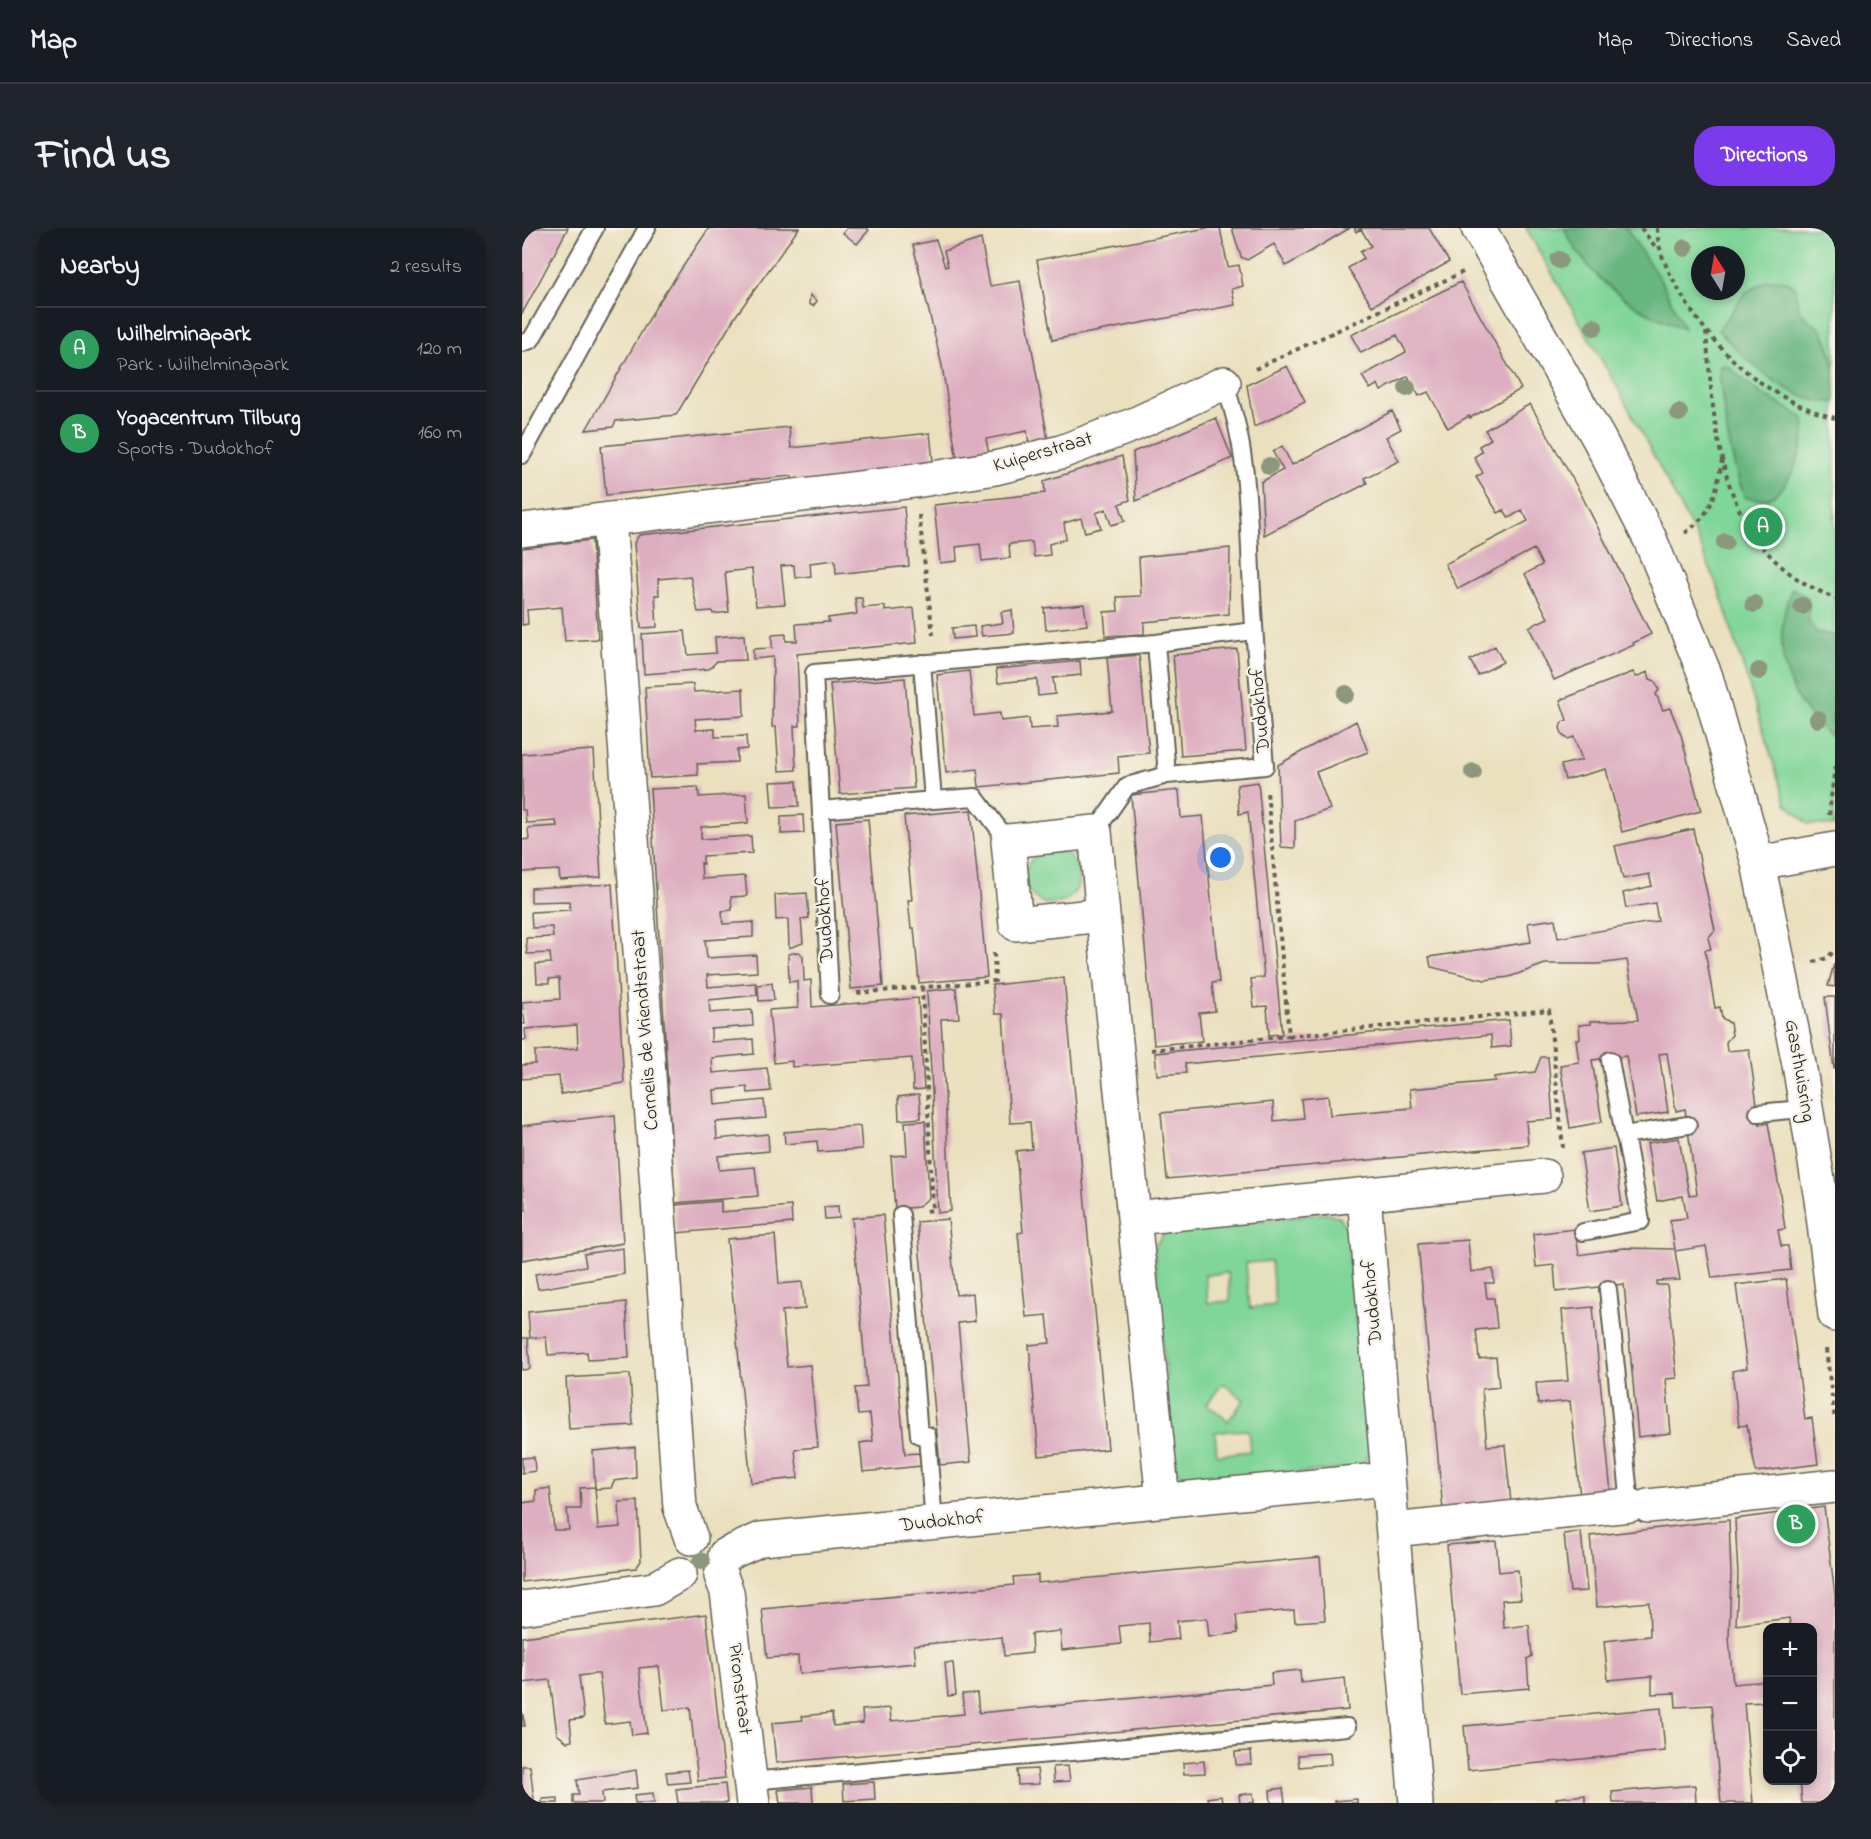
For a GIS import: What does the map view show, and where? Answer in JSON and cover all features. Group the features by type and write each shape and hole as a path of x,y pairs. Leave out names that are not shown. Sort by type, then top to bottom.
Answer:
{"street":[{"name":"Gasthuisring","path":"1486,240 1599,440 1650,539 1687,624 1729,753 1758,863 1799,1064 1821,1199 1835,1315"},
{"name":"Kuiperstraat","path":"522,530 915,481 995,468 1061,452 1133,425 1224,383"},
{"name":"Cornelis de Vriendtstraat","path":"609,519 680,1507 692,1538"},
{"path":"1103,915 1016,924 1008,841 1095,832 1163,1500"},
{"path":"1758,863 1830,850"},
{"path":"1134,1218 1544,1176"},
{"name":"Dudokhof","path":"1364,1196 1416,1803"},
{"name":"Dudokhof","path":"680,1574 688,1582 699,1586 711,1584 723,1565 761,1539 1388,1479"},
{"path":"1393,1530 1835,1486"},
{"path":"522,1608 654,1589 680,1574 676,1565 677,1554 683,1544 692,1538 712,1539 720,1546 723,1565"},
{"name":"Pironstraat","path":"723,1565 752,1792"}],"lane":[{"path":"522,343 531,340 595,228"},
{"path":"522,455 647,228"},
{"path":"1224,383 1236,415 1245,460 1254,631"},
{"name":"Dudokhof","path":"830,995 814,673 1156,643 1254,631 1265,766 1167,775"},
{"path":"1095,832 1127,786 1167,775 1156,643"},
{"path":"929,662 933,800"},
{"path":"821,810 975,797 1008,841"},
{"path":"1582,1232 1641,1221 1610,1060"},
{"path":"1758,1113 1791,1110"},
{"path":"1625,1135 1688,1125"},
{"path":"902,1215 919,1436 927,1435 934,1523"},
{"path":"1608,1289 1639,1506"},
{"path":"752,1792 1347,1727"}],"path":[{"path":"1641,228 1658,249 1688,307 1706,332 1736,364 1778,395 1835,418"},
{"path":"1657,228 1658,249"},
{"path":"1224,383 1453,279 1486,240"},
{"path":"1706,332 1722,459 1733,499 1745,525 1769,555 1795,578 1835,599"},
{"path":"1685,534 1702,520 1715,497 1722,459"},
{"path":"915,481 929,662"},
{"path":"1830,850 1835,766"},
{"path":"1267,787 1289,1036"},
{"path":"830,995 995,981 993,937 1016,924"},
{"path":"902,1215 933,1210 922,987"},
{"path":"1155,1050 1549,1010 1561,1117"}],"green space":[{"path":"1526,228 1835,228 1834,826 1808,824 1786,803 1720,593 1699,542 1621,394"},
{"path":"1564,228 1626,228 1663,284 1684,328 1647,312 1614,290 1585,262"},
{"path":"1769,280 1781,281 1794,286 1798,308 1822,331 1830,347 1835,402 1803,397 1787,389 1755,366 1718,330 1740,300 1745,300 1746,292"},
{"path":"1726,365 1760,393 1804,418 1805,427 1797,462 1785,484 1769,498 1745,498 1739,483 1728,436 1719,372 1720,366"},
{"path":"1792,588 1808,598 1809,622 1816,632 1835,636 1835,706 1830,736 1814,721 1802,705 1792,687 1786,668 1782,649 1782,629 1785,609"},
{"path":"1052,850 1062,852 1071,858 1077,867 1079,877 1077,887 1071,896 1062,902 1052,904 1042,902 1033,896 1027,887 1025,877 1027,867 1033,858 1042,852"},
{"path":"1328,1213 1340,1217 1350,1234 1369,1436 1368,1457 1362,1467 1189,1484 1174,1468 1154,1248 1165,1231","holes":["1271,1261 1275,1305 1250,1308 1246,1263","1228,1273 1230,1301 1208,1303 1205,1275","1223,1383 1244,1400 1228,1421 1207,1404","1248,1430 1250,1451 1217,1455 1215,1432"]}],"building":[{"path":"522,228 568,228 522,314"},
{"path":"709,228 799,228 735,317 676,415 616,421 613,427 586,430 657,305"},
{"path":"847,228 869,230 857,244 843,233"},
{"path":"1207,228 1220,228 1228,267 1239,265 1243,286 1232,289 1235,305 1052,340 1037,260"},
{"path":"1232,228 1350,228 1286,266 1274,244 1247,260 1241,257"},
{"path":"1354,228 1429,228 1449,262 1372,306 1348,268 1364,258 1360,252 1371,246 1361,229 1356,232"},
{"path":"981,239 990,286 1020,281 1048,440 1030,449 1027,431 986,439 990,460 958,466 942,366 913,245 936,240 945,267 948,266 944,251"},
{"path":"1461,282 1521,389 1448,428 1428,392 1419,396 1408,376 1381,391 1378,384 1370,389 1362,376 1406,352 1397,335 1361,353 1351,335"},
{"path":"810,295 817,301 813,306 809,304"},
{"path":"1287,366 1305,402 1254,427 1247,385"},
{"path":"1530,404 1580,492 1651,634 1633,643 1634,645 1554,680 1529,627 1548,618 1525,574 1542,565 1534,549 1458,589 1445,564 1528,521 1522,510 1509,518 1504,510 1498,513 1476,477 1483,473 1474,457 1482,452 1479,446 1491,439 1485,430"},
{"path":"1392,411 1401,429 1386,437 1399,461 1364,478 1367,483 1360,487 1264,535 1261,482 1283,470 1273,452 1282,446 1292,465"},
{"path":"1216,418 1232,458 1136,501 1133,452"},
{"path":"789,427 791,448 930,433 934,471 792,487 792,476 606,495 601,446"},
{"path":"1122,456 1130,500 1119,504 1125,521 1111,525 1106,509 1096,513 1101,528 1085,532 1081,518 1064,523 1066,539 1049,544 1050,555 1034,557 1032,542 1009,544 1010,558 982,561 980,544 956,547 957,561 940,563 934,505 1045,493 1044,481"},
{"path":"904,507 909,566 836,574 835,560 810,563 811,576 795,578 794,565 781,566 785,604 756,606 752,569 725,572 729,612 713,614 712,611 698,612 690,576 658,579 659,595 655,595 657,627 641,628 634,543 639,535"},
{"path":"592,540 598,639 565,641 562,607 527,610 528,624 522,625 522,548"},
{"path":"1230,548 1229,614 1144,622 1144,634 1106,636 1104,612 1118,611 1117,597 1141,596 1139,557"},
{"path":"855,598 862,598 863,608 885,606 885,611 914,608 917,643 797,654 800,726 794,726 796,770 779,771 776,727 772,727 773,657 753,659 753,649 772,648 772,635 786,634 786,641 797,641 796,624 829,622 828,618 857,614"},
{"path":"1084,604 1087,625 1046,630 1044,608"},
{"path":"1012,610 1014,633 982,636 980,626 1003,623 1001,612"},
{"path":"974,626 975,637 953,639 952,628"},
{"path":"685,631 688,655 716,653 715,637 744,635 746,660 717,661 709,669 644,674 642,634"},
{"path":"1495,646 1503,662 1478,675 1470,660"},
{"path":"1237,649 1246,751 1181,756 1173,655"},
{"path":"1139,655 1149,753 1118,756 1119,773 979,787 977,769 946,773 937,675 969,671 974,716 1000,713 1001,721 1029,718 1030,729 1058,727 1057,716 1112,711 1107,658"},
{"path":"1080,661 1081,675 1053,678 1055,694 1038,696 1037,679 998,683 996,669"},
{"path":"1633,672 1636,677 1648,672 1650,679 1655,681 1659,690 1656,694 1663,710 1670,708 1681,735 1701,811 1622,832 1606,769 1565,780 1561,765 1582,760 1574,737 1568,739 1563,736 1560,728 1562,722 1567,720 1560,700"},
{"path":"905,678 914,788 840,794 830,684"},
{"path":"693,684 694,692 743,689 744,716 695,719 696,730 715,729 715,737 746,736 747,749 737,750 737,762 697,764 698,775 650,778 645,687"},
{"path":"1356,721 1368,752 1316,772 1330,809 1295,821 1295,848 1281,847 1278,765"},
{"path":"594,750 601,877 560,880 559,870 522,872 522,840 529,839 528,828 557,826 556,821 526,823 525,810 522,810 522,754"},
{"path":"797,781 799,806 772,807 770,782"},
{"path":"1258,782 1282,1034 1269,1035 1267,1006 1254,1007 1251,979 1264,977 1248,812 1239,814 1237,785"},
{"path":"698,787 699,797 746,794 748,823 701,827 701,839 751,836 752,853 703,856 703,864 701,863 702,879 745,876 747,896 731,897 732,910 722,911 723,924 753,922 753,937 705,940 707,958 756,955 757,972 707,975 708,987 756,983 757,995 709,1000 710,1013 752,1010 753,1026 711,1029 711,1042 753,1039 754,1054 712,1058 713,1073 767,1068 771,1091 748,1093 747,1087 714,1090 715,1105 764,1100 766,1118 716,1122 717,1139 768,1134 769,1151 718,1156 719,1170 755,1167 758,1196 675,1203 650,789"},
{"path":"1179,790 1181,818 1203,816 1219,982 1212,983 1215,1011 1199,1013 1202,1041 1154,1045 1131,795"},
{"path":"971,810 987,977 919,983 914,928 911,928 908,900 912,900 904,816"},
{"path":"803,815 804,833 781,834 781,816"},
{"path":"868,819 883,986 851,989 836,822"},
{"path":"1693,829 1715,930 1708,938 1711,949 1705,950 1715,1008 1720,1007 1722,1018 1730,1023 1732,1035 1726,1042 1727,1051 1749,1049 1760,1125 1768,1123 1779,1187 1785,1229 1778,1230 1781,1246 1788,1246 1791,1270 1712,1278 1706,1246 1675,1251 1680,1280 1657,1281 1657,1285 1667,1285 1677,1378 1666,1379 1671,1433 1638,1437 1624,1284 1556,1292 1554,1265 1536,1267 1533,1234 1575,1229 1579,1255 1624,1248 1675,1249 1670,1220 1687,1218 1683,1196 1657,1201 1647,1143 1679,1138 1689,1195 1697,1194 1685,1109 1676,1111 1667,1053 1659,1054 1668,1112 1636,1117 1626,1056 1592,1060 1602,1122 1570,1128 1560,1065 1579,1062 1576,1039 1580,1039 1579,1025 1591,1024 1591,1021 1638,1020 1627,960 1598,964 1545,964 1509,977 1485,980 1431,967 1429,957 1531,942 1528,923 1555,919 1558,938 1658,921 1655,903 1626,908 1623,893 1652,886 1649,874 1623,879 1615,846"},
{"path":"612,884 624,1083 561,1094 559,1076 522,1079 522,1065 535,1064 535,1051 578,1048 577,1025 525,1029 526,1040 522,1040 522,1024 525,1024 522,1002 560,999 559,978 549,979 549,983 537,983 536,964 551,963 550,953 527,954 526,938 553,937 552,927 532,928 531,912 570,910 569,901 531,902 531,888"},
{"path":"807,893 809,918 801,919 803,943 789,948 788,919 776,920 775,895"},
{"path":"799,952 803,956 804,981 811,980 812,1007 918,998 924,1089 913,1090 912,1058 792,1067 792,1061 774,1063 769,1010 798,1008 797,981 789,982 788,954"},
{"path":"1834,964 1835,987 1828,986"},
{"path":"1064,978 1108,1449 1039,1456 1029,1345 1050,1343 1047,1315 1026,1317 1018,1233 1023,1232 1016,1151 1032,1149 1030,1122 1010,1123 1003,1014 995,1014 992,985"},
{"path":"772,983 774,1000 759,1001 758,985"},
{"path":"956,988 959,1018 941,1019 951,1211 938,1213 927,991"},
{"path":"1825,997 1835,997 1835,1069 1834,1069"},
{"path":"1509,1020 1511,1046 1492,1048 1491,1035 1185,1064 1186,1073 1157,1075 1155,1053"},
{"path":"1541,1057 1548,1057 1553,1119 1526,1121 1528,1145 1167,1179 1161,1113 1273,1102 1274,1121 1303,1118 1301,1099 1328,1096 1330,1115 1412,1108 1410,1089 1495,1081 1494,1077 1535,1072"},
{"path":"919,1094 921,1118 899,1120 898,1097"},
{"path":"615,1115 623,1243 522,1260 522,1210 526,1210 522,1185 522,1126"},
{"path":"925,1121 929,1198 918,1207 895,1209 891,1156 907,1155 905,1122"},
{"path":"860,1126 862,1149 818,1152 817,1141 785,1144 784,1132"},
{"path":"1614,1148 1622,1206 1590,1211 1581,1153"},
{"path":"721,1201 721,1212 791,1206 792,1223 676,1233 675,1205"},
{"path":"838,1206 839,1218 825,1219 824,1207"},
{"path":"883,1215 905,1454 919,1453 921,1466 863,1472 860,1443 873,1441 870,1414 858,1415 855,1388 867,1387 852,1218"},
{"path":"948,1219 956,1295 973,1293 975,1321 958,1323 971,1462 940,1465 917,1222"},
{"path":"775,1235 779,1284 802,1282 805,1309 782,1311 787,1367 810,1365 818,1447 795,1449 798,1478 751,1483 727,1239"},
{"path":"1468,1240 1471,1272 1493,1269 1494,1283 1485,1283 1487,1298 1494,1298 1497,1328 1476,1330 1479,1359 1496,1357 1499,1387 1482,1389 1487,1446 1505,1445 1511,1503 1443,1510 1418,1244"},
{"path":"623,1248 624,1274 538,1289 535,1274 586,1266 584,1254"},
{"path":"1786,1279 1805,1419 1812,1418 1818,1464 1756,1472 1747,1425 1739,1426 1732,1371 1747,1368 1736,1285"},
{"path":"626,1302 629,1358 588,1360 587,1352 548,1355 546,1337 530,1338 528,1312"},
{"path":"1593,1307 1611,1494 1580,1497 1570,1401 1538,1404 1536,1383 1568,1381 1562,1310"},
{"path":"522,1338 528,1338 530,1369 522,1370"},
{"path":"630,1374 633,1425 569,1429 566,1378"},
{"path":"635,1447 636,1478 614,1481 611,1488 595,1489 593,1451"},
{"path":"534,1457 535,1471 522,1473 522,1458"},
{"path":"595,1487 598,1529 620,1527 619,1502 638,1501 641,1561 636,1568 522,1582 522,1503 536,1501 536,1490 550,1488 554,1530 569,1530 567,1509 581,1509 580,1488"},
{"path":"1824,1507 1835,1595 1835,1803 1802,1803 1800,1785 1817,1785 1817,1623 1790,1623 1789,1618 1736,1625 1738,1575 1735,1519"},
{"path":"1729,1520 1731,1575 1729,1638 1733,1684 1763,1681 1763,1702 1744,1703 1753,1803 1721,1803 1712,1705 1676,1707 1675,1693 1652,1694 1652,1676 1608,1680 1604,1641 1650,1636 1649,1602 1597,1607 1590,1536"},
{"path":"1581,1532 1587,1591 1570,1592 1564,1534"},
{"path":"1496,1541 1499,1572 1518,1570 1521,1599 1502,1600 1504,1628 1529,1625 1532,1656 1527,1659 1529,1688 1460,1694 1447,1545"},
{"path":"1320,1557 1325,1620 1295,1622 1294,1610 1236,1615 1238,1633 1209,1637 1207,1618 1177,1621 1179,1639 1150,1642 1149,1623 1119,1626 1121,1644 1062,1650 1060,1631 1031,1634 1032,1653 1004,1656 1002,1637 914,1645 916,1663 799,1674 798,1656 767,1658 762,1609 1014,1585 1013,1577 1038,1575 1038,1583"},
{"path":"706,1614 725,1778 698,1781 690,1707 664,1710 659,1666 639,1668 647,1733 632,1735 630,1721 605,1724 599,1674 579,1676 584,1718 570,1720 572,1741 567,1742 557,1734 550,1680 522,1683 522,1637"},
{"path":"945,1663 953,1663 956,1695 948,1696"},
{"path":"1300,1670 1301,1683 1345,1678 1348,1710 776,1763 772,1723 803,1720 802,1716 832,1713 833,1726 863,1723 862,1710 890,1708 891,1721 964,1714 962,1694 977,1693 979,1713 1272,1685 1271,1673"},
{"path":"1661,1708 1665,1751 1468,1770 1464,1726"},
{"path":"1251,1751 1252,1764 1236,1765 1235,1752"},
{"path":"1330,1753 1331,1764 1299,1767 1298,1755"},
{"path":"1204,1761 1205,1773 1184,1774 1183,1763"},
{"path":"522,1766 530,1766 534,1800 522,1801"},
{"path":"1068,1766 1070,1781 1054,1782 1053,1767"},
{"path":"1037,1769 1039,1784 1018,1785 1017,1770"},
{"path":"636,1770 638,1788 602,1792 603,1803 573,1803 573,1795 579,1795 577,1780"},
{"path":"688,1770 690,1782 668,1784 666,1772"},
{"path":"874,1782 875,1799 844,1801 843,1784"},
{"path":"725,1784 727,1803 678,1803 676,1789"},
{"path":"1695,1785 1696,1803 1613,1803 1612,1792"},
{"path":"812,1787 813,1803 780,1803 778,1790"},
{"path":"1283,1788 1285,1803 1271,1803 1270,1790"},
{"path":"653,1793 654,1803 635,1803 634,1795"},
{"path":"1253,1793 1254,1803 1240,1803 1239,1795"},
{"path":"1585,1795 1585,1803 1557,1803 1556,1798"},
{"path":"1221,1796 1222,1803 1208,1803 1207,1798"},
{"path":"558,1798 558,1803 542,1803 542,1799"},
{"path":"1357,1799 1357,1803 1334,1803 1334,1801"}],"place":[{"name":"Wilhelminapark","path":"1763,527"},
{"name":"Yogacentrum Tilburg","path":"1796,1524"}]}
